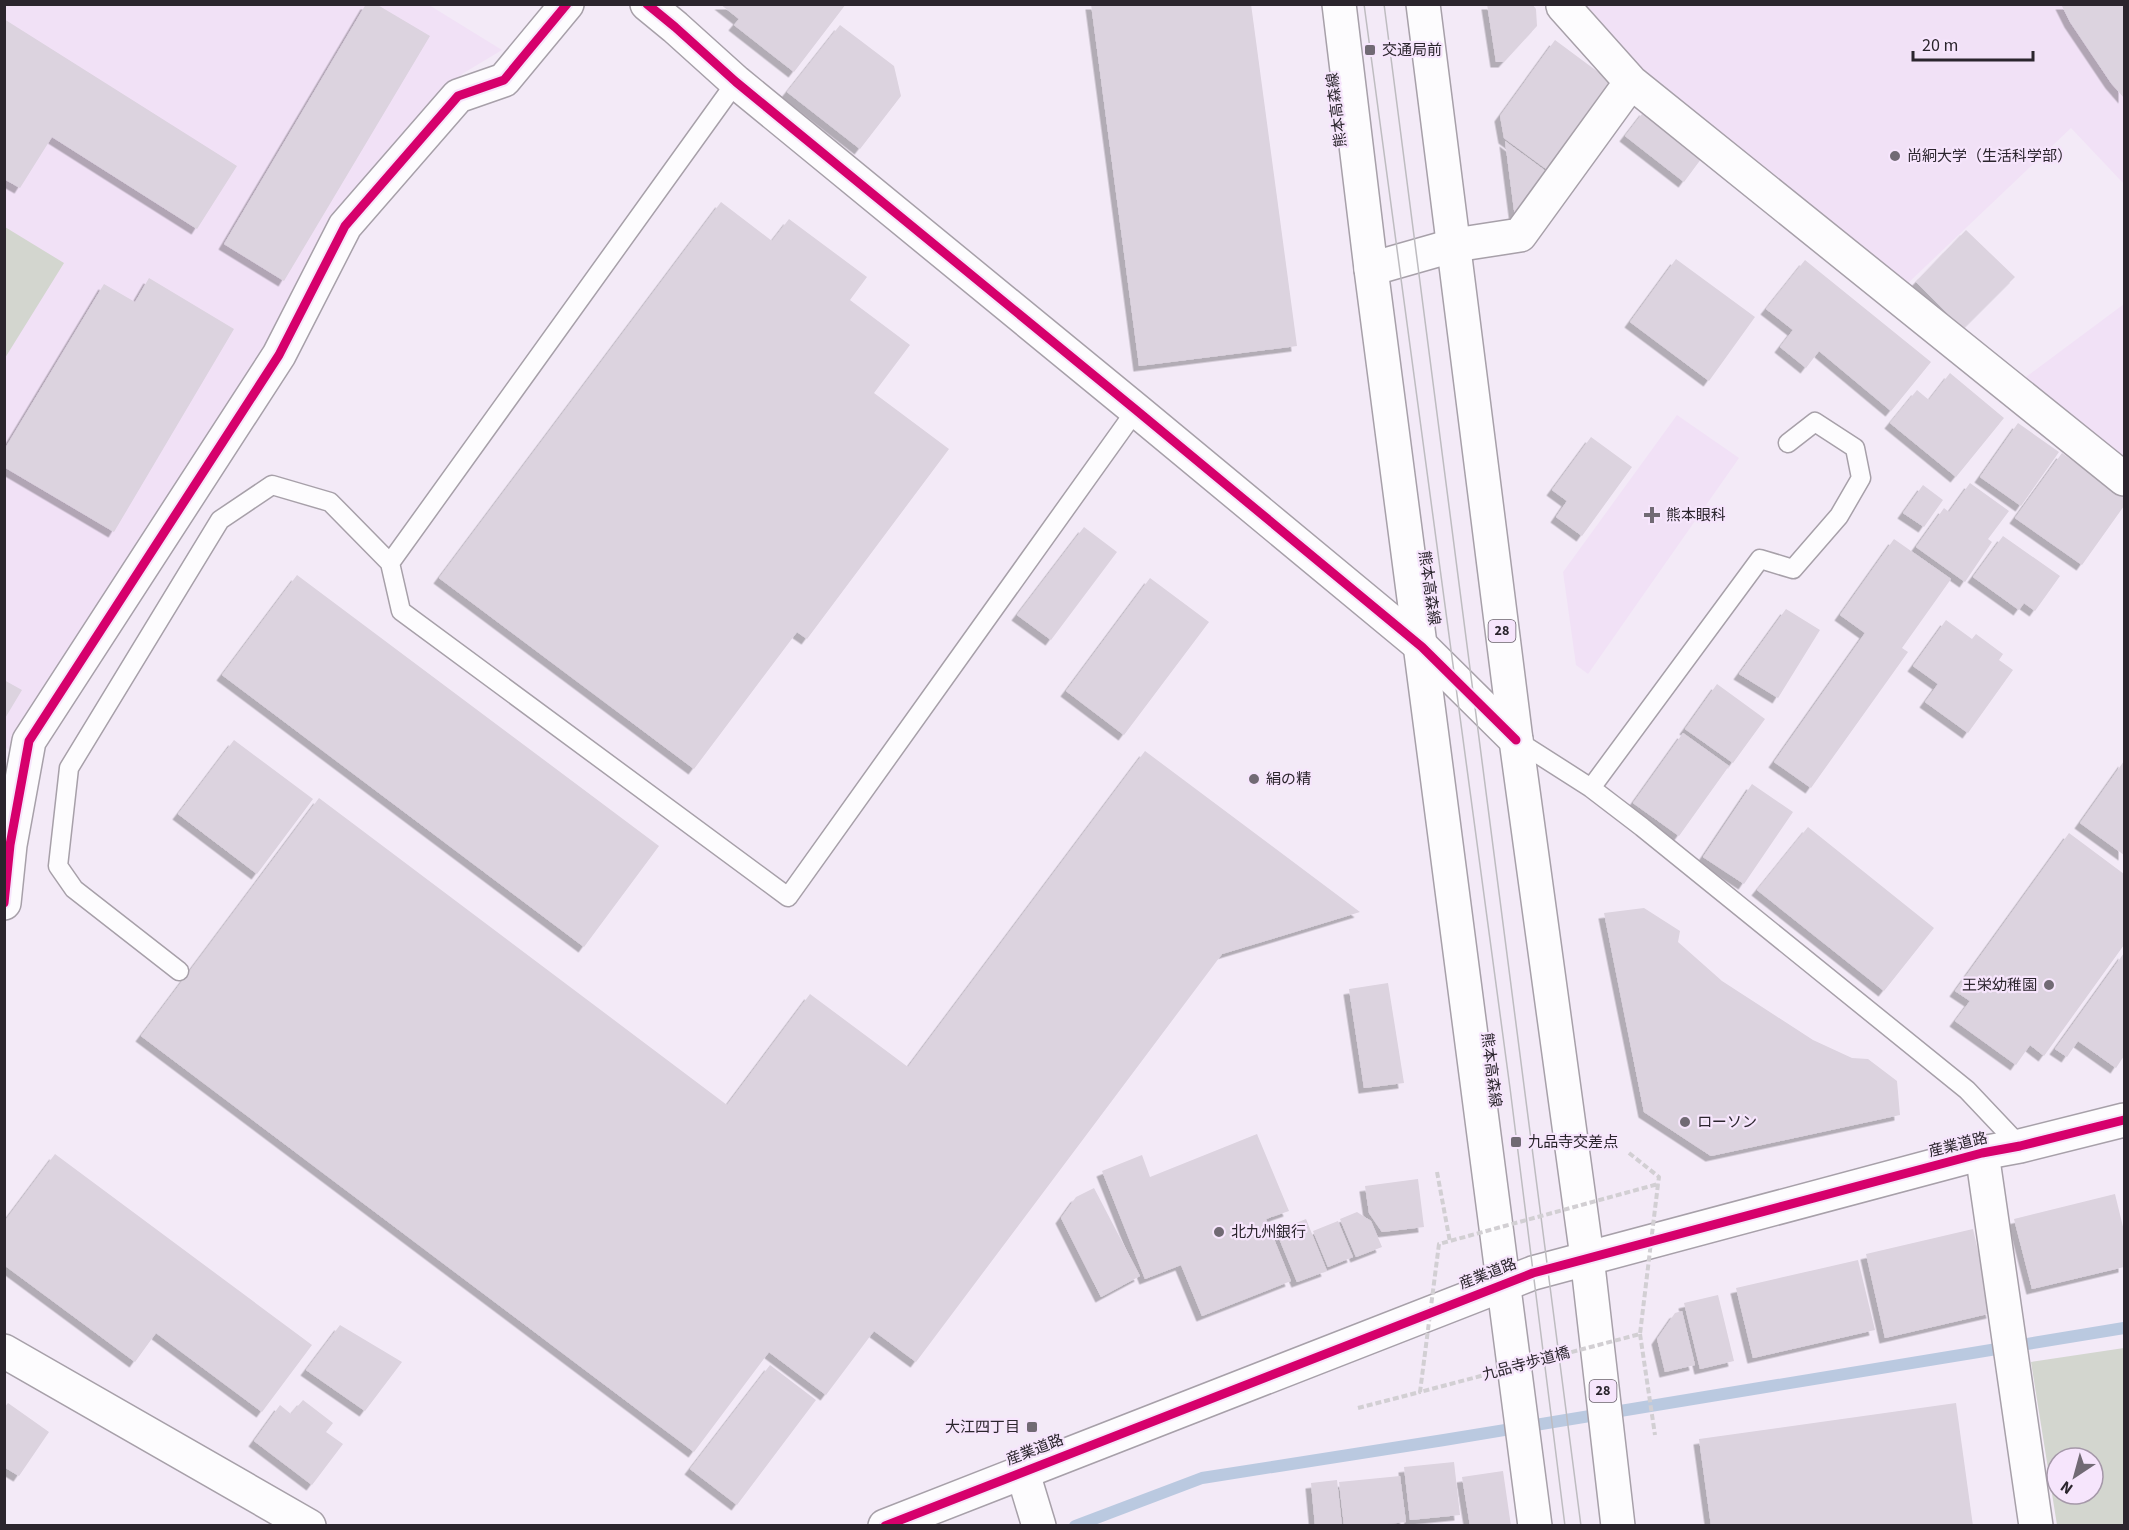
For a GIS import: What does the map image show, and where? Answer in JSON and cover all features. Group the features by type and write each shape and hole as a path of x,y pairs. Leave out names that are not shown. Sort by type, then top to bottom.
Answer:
{"street":[{"path":"4,903 10,845 29,741 279,355 345,226 458,96 504,80 567,4"},
{"path":"647,4 736,82 1422,647 1516,740"},
{"name":"熊本高森線","path":"1340,4 1371,269 1535,1526"},
{"name":"28","path":"1423,4 1516,740 1587,1257 1618,1526"},
{"path":"1564,4 1563,6 1631,82 2124,479"},
{"path":"1371,269 1455,245 1520,235 1631,82"},
{"name":"産業道路","path":"885,1526 1022,1470 1503,1283 1587,1257 1982,1153 2124,1120"},
{"path":"1982,1153 2036,1526"},
{"path":"4,1351 309,1526"},
{"path":"1022,1470 1039,1526"}],"lane":[{"path":"390,563 736,82"},
{"path":"179,971 74,889 58,866 69,768 220,520 272,485 330,502 390,563 401,611 788,897 1136,410"},
{"path":"1591,788 1760,560 1793,569 1839,516 1861,478 1855,448 1815,422 1788,444"},
{"path":"1516,740 1591,788 1967,1090 2020,1146"}],"path":[{"path":"1629,1153 1659,1177 1640,1334 1655,1435"},
{"path":"1437,1172 1450,1242"},
{"path":"1420,1392 1440,1244 1658,1184"}],"shaded area":[{"name":"尚絅大学（生活科学部）","path":"1588,4 2124,5 2124,184 2071,128 1906,285 1577,17"},
{"path":"5,5 429,5 502,50 462,74 297,282 259,358 12,752 5,747"},
{"path":"5,227 64,263 5,358"},
{"path":"2124,304 2124,465 2022,380"},
{"name":"熊本眼科","path":"1677,415 1739,458 1588,674 1576,665 1563,572"},
{"path":"2124,1348 2124,1525 2057,1525 2054,1506 2105,1506 2105,1446 2045,1446 2045,1450 2031,1362"}],"building":[{"path":"366,4 376,4 430,36 284,281 224,244"},
{"path":"720,4 846,4 794,72 734,25 739,19"},
{"path":"1091,4 1251,4 1297,346 1139,366"},
{"path":"1487,4 1532,4 1536,9 1537,26 1504,62 1496,62"},
{"path":"2061,4 2124,4 2124,98 2111,83 2070,22"},
{"path":"4,19 237,166 197,229 52,137 20,188 4,179"},
{"path":"840,25 894,66 901,96 860,149 787,92"},
{"path":"1555,40 1613,83 1549,171 1504,138 1500,116"},
{"path":"1645,110 1704,155 1684,182 1625,136"},
{"path":"1505,141 1547,172 1515,218"},
{"path":"721,202 772,241 789,219 867,277 850,300 910,345 874,393 949,449 807,639 797,632 694,769 439,578"},
{"path":"1966,230 2015,277 1963,329 1916,282"},
{"path":"1676,259 1755,317 1709,381 1630,322"},
{"path":"1805,260 1931,362 1891,411 1819,351 1806,368 1780,347 1793,330 1766,309"},
{"path":"149,278 234,329 114,532 4,467 4,450 104,284 135,302"},
{"path":"1950,373 2004,418 1956,477 1890,423 1917,390 1929,400"},
{"path":"2018,423 2059,452 2021,506 1980,477"},
{"path":"1591,437 1632,467 1582,536 1556,517 1567,501 1552,490"},
{"path":"2062,453 2124,498 2124,506 2082,565 2015,518"},
{"path":"1970,483 2009,511 1988,539 1992,542 1965,582 1916,547 1944,508 1949,512"},
{"path":"1923,485 1943,500 1924,527 1903,513"},
{"path":"1084,527 1117,552 1051,640 1017,615"},
{"path":"2003,536 2060,576 2035,611 2024,603 2019,610 1973,577"},
{"path":"1894,539 1951,579 1902,648 1908,652 1811,788 1774,762 1865,633 1840,615"},
{"path":"297,575 659,846 584,947 222,675"},
{"path":"1150,578 1209,622 1124,735 1066,691"},
{"path":"1786,609 1820,630 1778,698 1739,674"},
{"path":"1946,620 1972,639 1976,634 2003,654 1999,660 2013,670 1968,733 1925,702 1938,684 1913,666"},
{"path":"4,680 22,690 4,720"},
{"path":"1717,684 1765,719 1733,763 1685,729"},
{"path":"1683,733 1729,766 1679,836 1633,803"},
{"path":"234,740 313,799 257,874 178,814"},
{"path":"1145,751 1360,912 1222,954 916,1362 874,1331 826,1395 769,1352 694,1452 141,1036 319,798 727,1105 810,994 908,1067"},
{"path":"2124,761 2124,855 2080,823"},
{"path":"1752,784 1793,812 1744,884 1703,857"},
{"path":"1808,827 1934,928 1884,991 1757,890"},
{"path":"2069,833 2124,874 2124,945 2044,1056 2030,1045 2016,1065 1955,1021 1970,1001 1955,991"},
{"path":"1644,908 1680,931 1678,942 1722,981 1813,1040 1852,1058 1868,1059 1897,1081 1900,1115 1711,1156 1644,1112 1604,913"},
{"path":"2124,953 2124,1056 2116,1068 2078,1041 2067,1057 2055,1049"},
{"path":"1388,983 1404,1083 1364,1088 1349,989"},
{"path":"1257,1134 1289,1211 1266,1219 1291,1281 1202,1316 1181,1265 1145,1279 1102,1171 1142,1155 1150,1177"},
{"path":"55,1154 312,1345 262,1412 156,1333 135,1362 4,1265 4,1222"},
{"path":"1418,1179 1424,1227 1382,1232 1369,1213 1365,1186"},
{"path":"1094,1188 1140,1276 1101,1297 1061,1218 1076,1197"},
{"path":"2115,1194 2124,1231 2124,1267 2032,1289 2014,1219"},
{"path":"1357,1212 1371,1221 1382,1247 1356,1257 1340,1219"},
{"path":"1306,1219 1327,1271 1297,1282 1276,1231"},
{"path":"1338,1221 1353,1257 1328,1267 1313,1231"},
{"path":"1973,1229 1992,1313 1885,1338 1866,1254"},
{"path":"1858,1260 1875,1330 1753,1358 1736,1288"},
{"path":"1718,1295 1734,1361 1700,1369 1684,1303"},
{"path":"1682,1311 1695,1365 1665,1372 1657,1339 1675,1313"},
{"path":"340,1325 402,1362 365,1411 306,1370"},
{"path":"770,1365 816,1400 737,1505 690,1469"},
{"path":"303,1400 333,1423 326,1432 343,1444 312,1485 254,1441 280,1405 291,1414"},
{"path":"8,1403 49,1432 19,1476 4,1467 4,1408"},
{"path":"1956,1403 1973,1526 1711,1526 1699,1439"},
{"path":"1454,1462 1460,1515 1410,1520 1404,1467"},
{"path":"1503,1471 1511,1526 1470,1526 1462,1477"},
{"path":"1400,1476 1406,1522 1344,1526 1339,1482"},
{"path":"1337,1480 1342,1526 1315,1526 1311,1483"}],"waterway":[{"path":"1075,1526 1202,1478 2124,1328"}],"tram line":[{"path":"1364,4 1510,1088 1565,1526"},
{"path":"1384,4 1581,1526"}],"cycle path":[{"path":"4,903 10,845 29,741 279,355 345,226 458,96 504,80 567,4"},
{"path":"647,4 736,82 1422,647 1516,740"},
{"path":"885,1526 1533,1273 1982,1153 2124,1120"}],"place":[{"name":"交通局前","path":"1370,50"},
{"name":"尚絅大学（生活科学部）","path":"1895,156"},
{"name":"熊本眼科","path":"1652,515"},
{"name":"絹の精","path":"1254,779"},
{"name":"王栄幼稚園","path":"2049,985"},
{"name":"ローソン","path":"1685,1122"},
{"name":"九品寺交差点","path":"1516,1142"},
{"name":"北九州銀行","path":"1219,1232"},
{"name":"大江四丁目","path":"1032,1427"}]}
